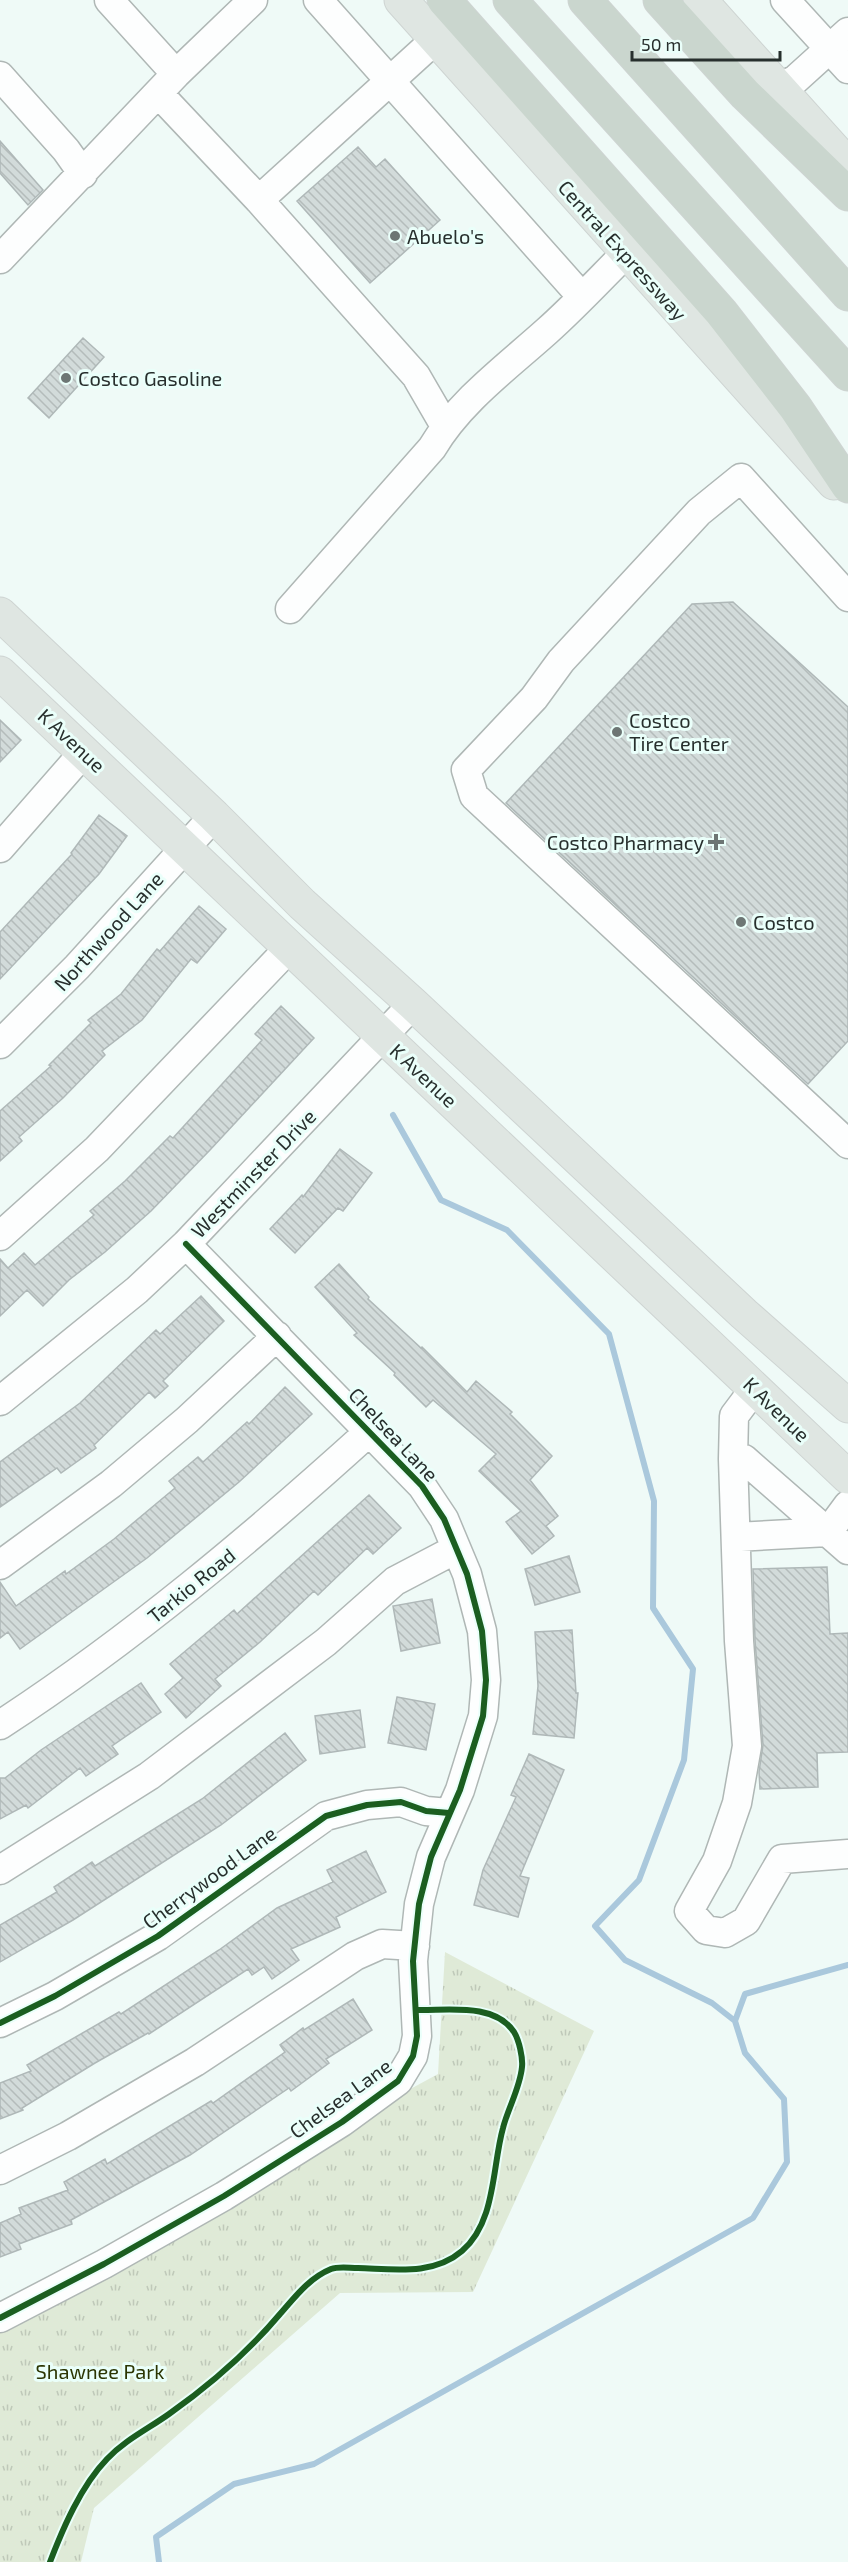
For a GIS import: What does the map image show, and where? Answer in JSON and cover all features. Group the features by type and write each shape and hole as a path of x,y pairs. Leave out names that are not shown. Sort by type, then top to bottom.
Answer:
{"highway":[{"path":"444,0 721,312 795,407 848,486"},
{"path":"510,0 848,374"},
{"path":"585,0 848,294"},
{"path":"660,0 746,94 848,194"}],"main road":[{"name":"Central Expressway","path":"400,0 848,498"},
{"path":"700,0 848,165"},
{"path":"4,626 214,816 302,904 413,1004 744,1314 848,1406"},
{"name":"K Avenue","path":"0,673 848,1477"}],"street":[{"path":"109,0 167,83 259,200 416,376 445,426"},
{"path":"0,259 167,83 253,0"},
{"path":"318,0 582,297"},
{"path":"779,88 842,50 786,0"},
{"path":"259,200 436,39"},
{"path":"0,76 66,150 83,174"},
{"path":"290,609 432,447 445,426 626,253"},
{"path":"848,597 741,478 699,512 561,661 534,698 466,770 474,796 848,1144"},
{"path":"0,848 84,752"},
{"name":"Northwood Lane","path":"0,1044 77,967 214,816"},
{"path":"0,1236 97,1149 290,947"},
{"name":"Westminster Drive","path":"0,1401 136,1290 186,1244 413,1004"},
{"name":"Chelsea Lane","path":"0,2318 104,2264 224,2196 342,2122 398,2081 414,2056 417,2036 413,1961 419,1904 431,1857 460,1790 483,1716 486,1680 482,1631 467,1574 444,1520 422,1486 186,1244"},
{"path":"0,1565 119,1477 187,1420 277,1336"},
{"path":"754,1388 734,1416 733,1459 739,1641 747,1746 737,1803 720,1851 689,1911 706,1930 725,1933 746,1921 782,1859 848,1854"},
{"name":"Tarkio Road","path":"0,1725 62,1684 161,1610 278,1515 370,1431"},
{"path":"733,1459 744,1459 838,1541"},
{"path":"838,1541 848,1505"},
{"path":"736,1537 838,1541"},
{"path":"0,1870 148,1776 326,1642 395,1581 456,1549"},
{"name":"Cherrywood Lane","path":"0,2023 56,1996 158,1936 326,1816 367,1805 401,1802 426,1811 449,1813"},
{"path":"0,2170 68,2136 195,2062 355,1956 382,1944 415,1946"}],"green space":[{"name":"Shawnee Park","path":"445,1952 594,2031 473,2292 340,2293 94,2508 81,2562 0,2562 0,2312 438,2074"}],"building":[{"path":"0,141 43,190 28,205 0,173"},
{"path":"358,147 376,167 385,159 440,220 370,283 297,201"},
{"name":"Costco Gasoline","path":"83,338 104,357 49,418 28,398"},
{"name":"Costco","path":"733,602 848,707 848,1041 808,1084 506,803 692,604"},
{"path":"0,720 21,740 0,762"},
{"path":"99,815 127,836 99,874 0,979 0,932 72,854"},
{"path":"199,906 226,929 197,963 191,959 142,1020 102,1051 105,1055 63,1098 19,1137 22,1141 0,1161 0,1111 51,1066 49,1065 91,1023 88,1020 121,994 157,949 160,951"},
{"path":"281,1006 314,1038 151,1211 105,1252 69,1280 43,1306 27,1290 0,1316 0,1259 8,1268 24,1253 35,1265 94,1215 90,1211 125,1181 170,1136 173,1138 262,1040 255,1034"},
{"path":"340,1149 372,1173 343,1211 338,1208 295,1253 270,1229 302,1195 303,1197"},
{"path":"339,1264 369,1297 368,1299 422,1347 467,1392 476,1381 512,1412 510,1414 552,1456 530,1480 558,1516 546,1526 554,1536 532,1554 506,1522 521,1511 479,1471 496,1454 433,1400 426,1407 394,1375 395,1373 354,1335 357,1333 315,1287"},
{"path":"201,1296 224,1321 163,1381 168,1386 155,1398 149,1392 94,1445 96,1448 61,1473 57,1468 0,1507 0,1462 80,1403 156,1330 160,1334"},
{"path":"285,1387 312,1414 239,1482 147,1558 20,1649 8,1632 0,1638 0,1582 16,1606 65,1571 66,1574 114,1539 175,1488 169,1481 198,1457 203,1462 247,1422 249,1424"},
{"path":"369,1495 401,1528 373,1554 367,1548 318,1595 314,1591 260,1642 215,1679 221,1686 186,1718 165,1694 183,1678 170,1664 234,1610 237,1614"},
{"path":"569,1556 580,1592 535,1605 525,1569"},
{"path":"827,1567 830,1634 848,1633 848,1752 817,1753 818,1787 760,1789 759,1772 763,1745 755,1640 753,1569"},
{"path":"432,1599 440,1643 401,1651 393,1606"},
{"path":"572,1630 576,1693 578,1693 574,1738 533,1734 538,1686 535,1632"},
{"path":"141,1683 161,1712 112,1746 118,1754 86,1776 80,1768 28,1808 26,1805 0,1819 0,1778 5,1778 41,1750"},
{"path":"397,1697 435,1704 426,1750 388,1743"},
{"path":"360,1710 365,1747 320,1754 315,1716"},
{"path":"285,1733 306,1760 221,1825 73,1920 0,1962 0,1925 57,1892 54,1887 92,1862 95,1866 202,1799"},
{"path":"529,1754 564,1770 520,1876 529,1878 518,1917 474,1905 483,1870 516,1797 511,1795"},
{"path":"366,1851 386,1892 336,1917 340,1927 291,1949 299,1960 272,1979 264,1967 252,1975 248,1969 149,2034 95,2063 22,2108 23,2110 0,2119 0,2083 31,2071 27,2065 119,2012 121,2014 219,1950 277,1908 333,1882 327,1870"},
{"path":"353,1999 372,2030 326,2059 329,2063 291,2091 289,2088 190,2155 71,2220 72,2224 19,2244 21,2249 0,2257 0,2223 21,2214 19,2208 68,2190 64,2182 105,2159 107,2164 211,2101 213,2103 285,2052 280,2045 303,2028 304,2030"}],"waterway":[{"path":"393,1115 441,1200 507,1230 609,1334 654,1501 653,1608 693,1669 684,1760 639,1880 595,1926 625,1960 712,2003 735,2021"},
{"path":"159,2562 156,2537 234,2484 314,2464 753,2218 787,2162 784,2099 745,2053 735,2021 745,1994 848,1965"}],"cycle path":[{"path":"0,2318 104,2264 224,2196 342,2122 398,2081 413,2056 417,2036 413,1961 419,1904 431,1857 460,1790 483,1716 486,1680 482,1631 467,1574 444,1519 422,1486 186,1244"},
{"path":"0,2023 55,1996 158,1936 326,1816 367,1805 401,1802 426,1811 449,1813"},
{"path":"50,2562 81,2494 107,2459 129,2440 214,2380 255,2342 303,2288 316,2277 337,2268 399,2270 426,2268 451,2259 473,2239 487,2210 499,2143 519,2083 522,2059 518,2040 505,2022 482,2012 455,2009 416,2010"}],"place":[{"name":"Abuelo's","path":"395,236"},
{"name":"Costco Gasoline","path":"66,378"},
{"name":"Costco Tire Center","path":"617,732"},
{"name":"Costco Pharmacy","path":"716,842"},
{"name":"Costco","path":"741,922"}]}
